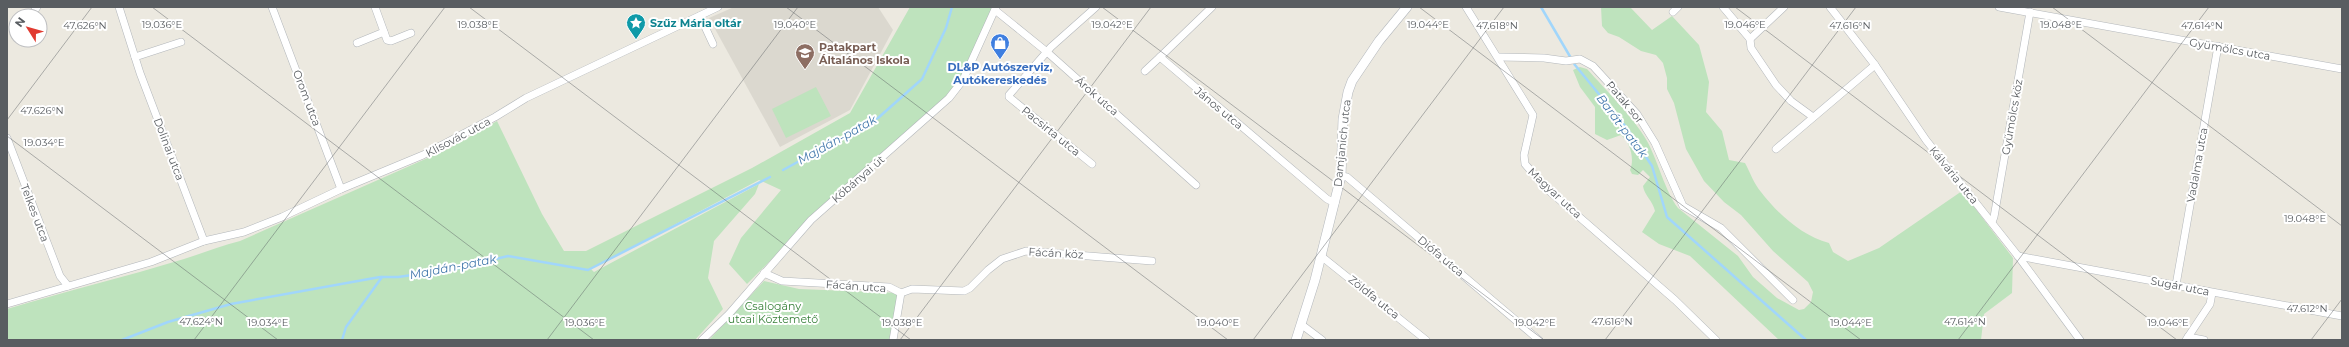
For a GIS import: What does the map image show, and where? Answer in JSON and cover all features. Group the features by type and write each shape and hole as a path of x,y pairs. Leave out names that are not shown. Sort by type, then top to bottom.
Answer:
{"main road":[{"name":"Damjanich utca","path":"1296,340 1302,325 1321,256 1341,176 1343,118 1350,86 1379,41 1407,7"}],"street":[{"name":"Dolinai utca","path":"118,7 135,57 204,241"},
{"name":"Orom utca","path":"272,7 341,189"},
{"path":"375,7 387,40 391,41 411,33"},
{"name":"Klisovác utca","path":"7,304 151,262 204,241 244,232 282,217 341,189 423,155 495,117 526,98 718,7"},
{"path":"1046,52 1096,7"},
{"path":"1145,71 1212,7"},
{"name":"Magyar utca","path":"1466,7 1533,115 1524,155 1525,164 1547,189 1675,300 1716,340"},
{"path":"1722,7 1750,39 1751,48 1776,85 1792,101 1813,117"},
{"path":"1750,39 1784,7"},
{"name":"Kálvária utca","path":"1830,7 1875,65 1926,140 1992,222 2080,340"},
{"name":"Gyümölcs utca","path":"1999,7 2342,69"},
{"name":"Árok utca","path":"996,9 1196,185"},
{"name":"Kőbányai út","path":"702,340 729,314 811,220 921,125 952,95 964,80 996,9"},
{"name":"Gyümölcs köz","path":"1992,222 2030,12"},
{"path":"700,16 713,44"},
{"path":"357,43 384,32"},
{"path":"135,57 181,42"},
{"name":"Vadalma utca","path":"2176,285 2218,46"},
{"name":"Pacsirta utca","path":"1046,52 1009,95 1009,97 1092,164"},
{"name":"János utca","path":"1160,57 1327,199 1335,203"},
{"name":"Patak sor","path":"1498,58 1544,58 1566,61 1580,59 1593,66 1637,114 1655,143 1683,206 1721,228 1793,300"},
{"path":"1776,149 1875,65"},
{"name":"Telkes utca","path":"7,138 60,276 68,286"},
{"name":"Diófa utca","path":"1341,176 1347,177 1539,340"},
{"name":"Fácán köz","path":"901,293 912,289 964,291 970,288 1002,259 1026,251 1152,261"},
{"name":"Zöldfa utca","path":"1321,256 1426,340"},
{"name":"Sugár utca","path":"2018,256 2342,316"},
{"name":"Fácán utca","path":"764,273 782,281 889,287 901,293 893,340"},
{"path":"2204,340 2187,338 2210,304 2212,292"},
{"path":"1302,325 1322,340"}],"shaded area":[{"name":"Patakpart Általános Iskola","path":"734,7 878,7 893,30 850,110 780,147 709,18"}],"green space":[{"path":"910,7 996,7 956,91 811,220 747,284 729,264 741,238 781,190 759,180 591,269 594,272 759,184 755,194 714,241 708,278 723,309 695,340 7,340 7,309 162,266 240,241 448,149 497,121 542,214 564,251 586,251 752,168 850,113"},
{"path":"1601,7 1630,7 1652,30 1672,16 1699,45 1709,82 1706,112 1722,131 1729,160 1745,163 1759,189 1783,216 1800,230 1819,240 1829,243 1833,252 1848,261 1879,248 1962,191 2013,258 2012,293 1984,314 1981,340 1779,340 1690,256 1659,244 1642,232 1655,211 1643,186 1650,177 1643,170 1638,175 1632,174 1630,170 1632,161 1631,151 1627,142 1621,135 1607,140 1595,134 1595,107 1580,87 1573,70 1580,67 1587,69 1635,123 1647,141 1669,193 1678,208 1738,256 1753,277 1777,298 1799,310 1804,309 1811,302 1813,292 1808,282 1773,251 1741,215 1724,202 1704,181 1686,149 1674,103 1667,89 1667,78 1663,63 1656,55 1641,51 1619,37 1608,33 1602,26"},
{"path":"816,87 831,116 786,138 772,109"},
{"name":"Csalogány utcai Köztemető","path":"764,281 799,289 901,293 893,340 709,340"}],"waterway":[{"name":"Majdán-patak","path":"783,170 878,118 922,79 946,28 952,7"},
{"name":"Barát-patak","path":"1541,7 1575,65 1626,127 1652,166 1667,217 1806,340"},
{"name":"Majdán-patak","path":"122,340 168,322 231,304 380,277 398,277 455,269 508,256 588,270 770,177"},
{"path":"342,340 346,327 382,277"}],"place":[{"name":"Szűz Mária oltár","path":"636,40"},
{"name":"DL&P Autószerviz, Autókereskedés","path":"1000,60"},
{"name":"Patakpart Általános Iskola","path":"805,70"}]}
